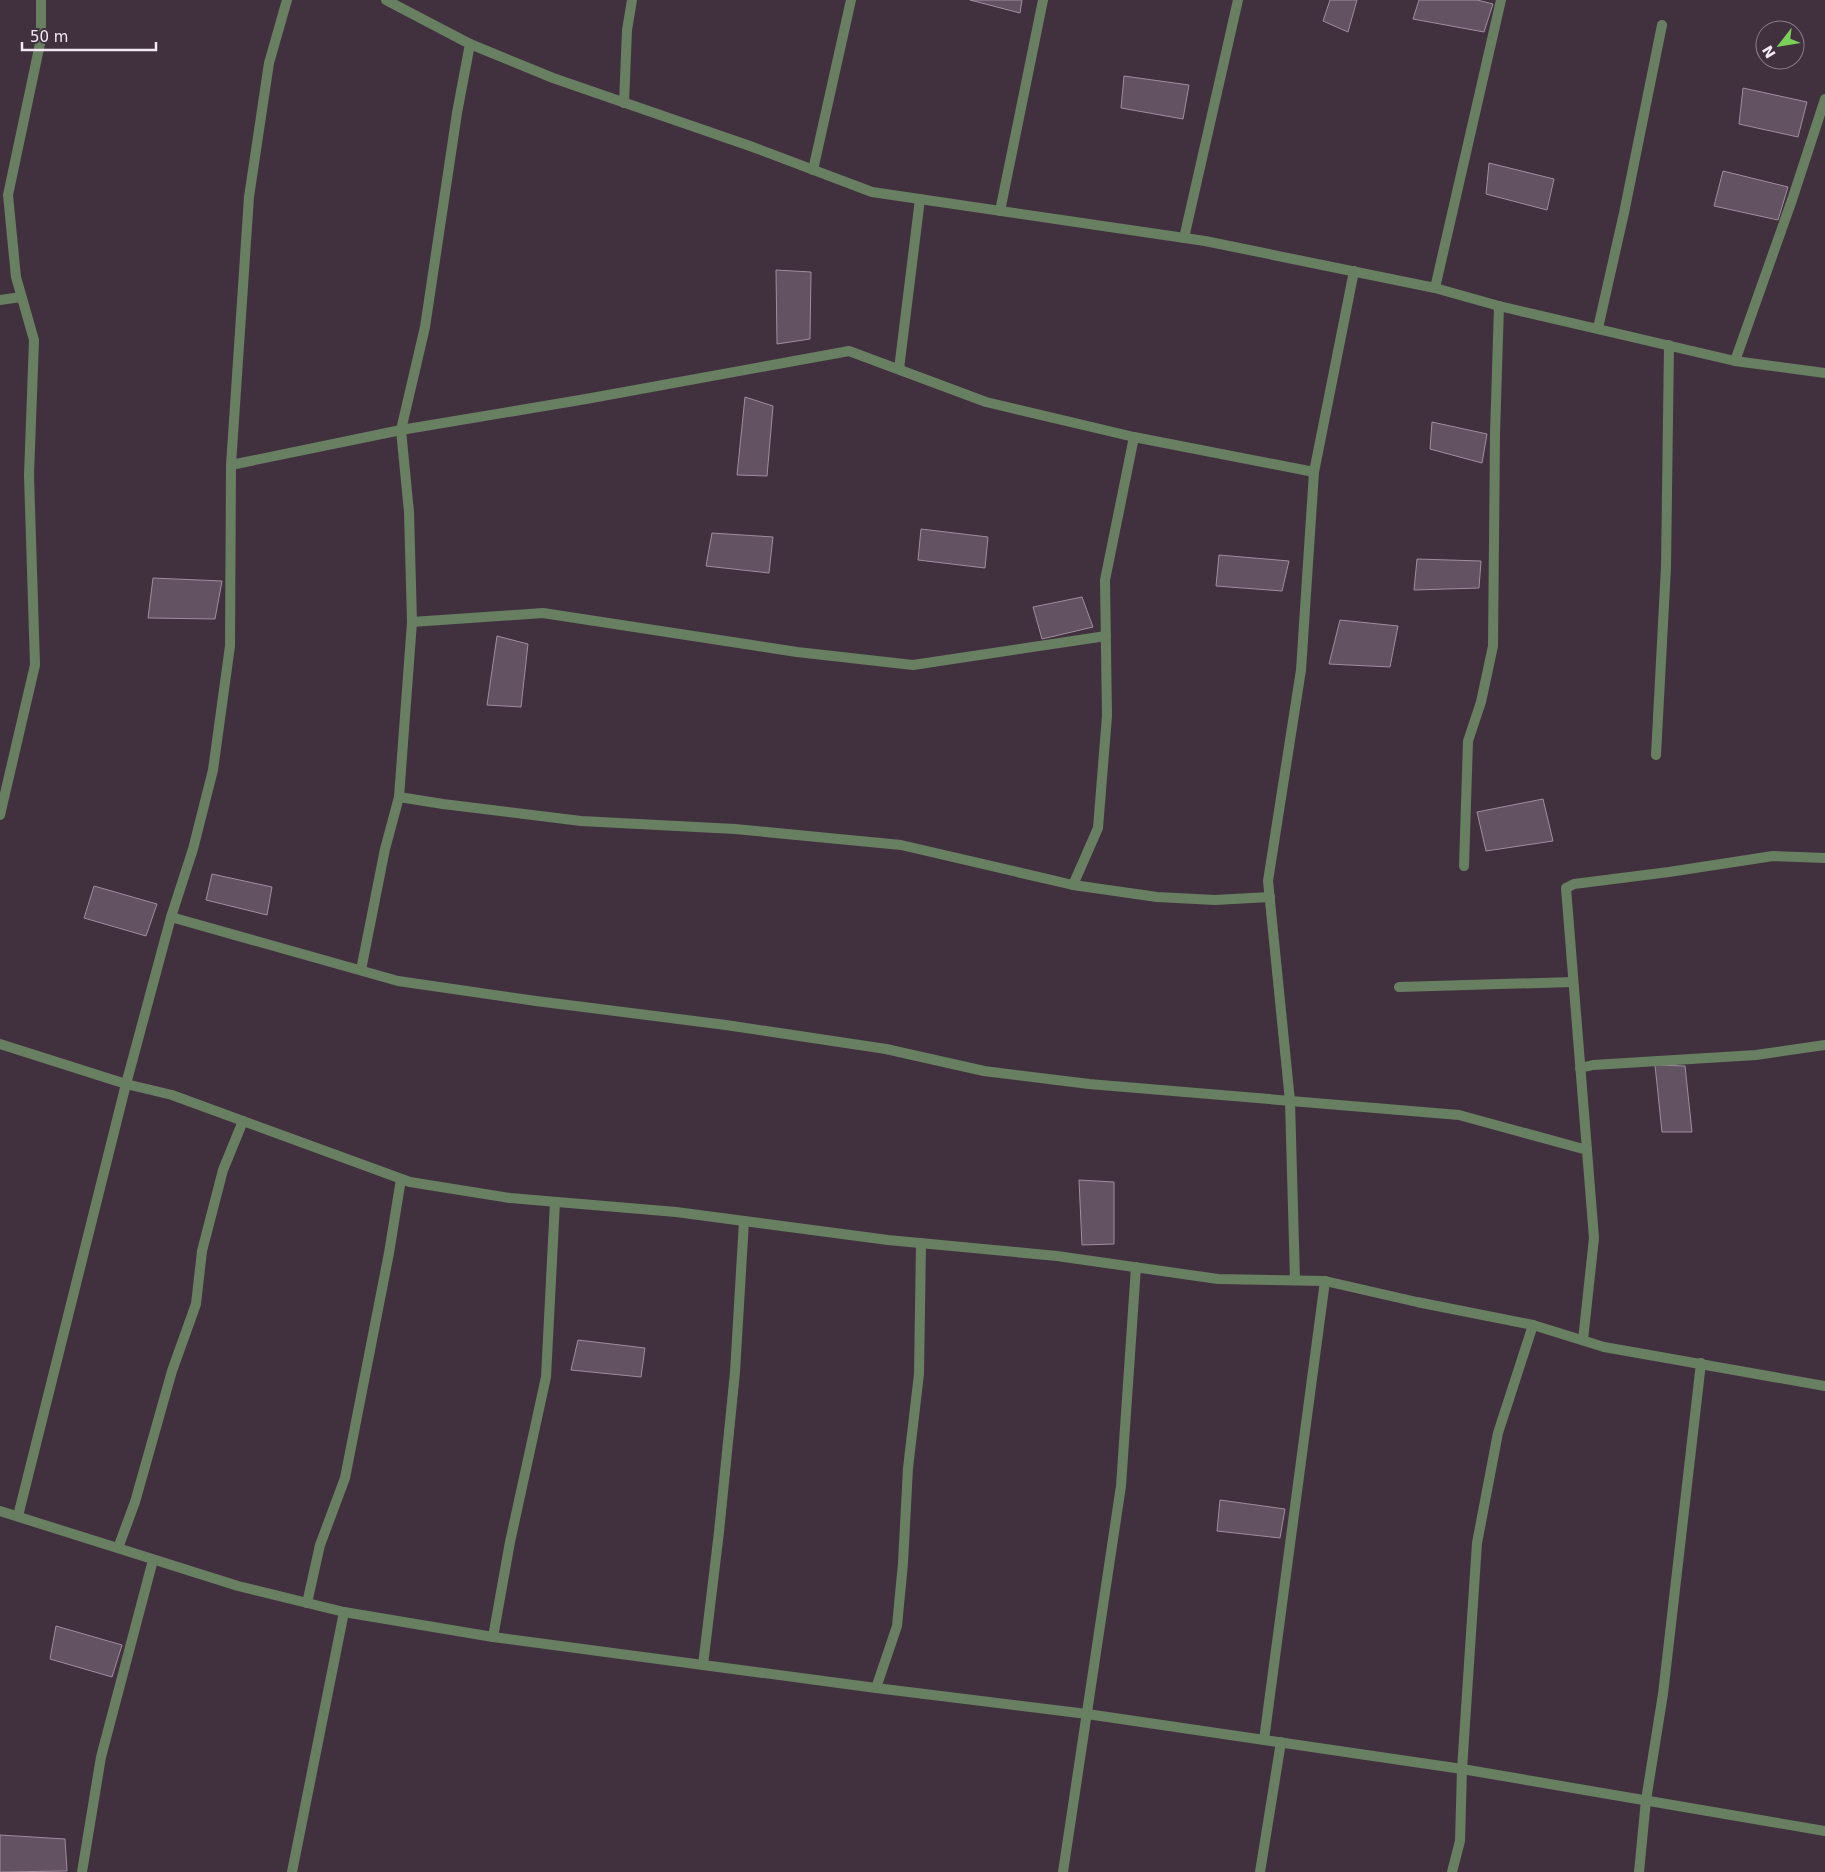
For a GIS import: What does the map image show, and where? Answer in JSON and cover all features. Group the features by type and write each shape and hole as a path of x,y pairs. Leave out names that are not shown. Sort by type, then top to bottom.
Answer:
{"street":[{"path":"0,814 35,666 29,475 34,340 16,277 8,195 41,39 41,0"},
{"path":"18,1516 126,1084 213,770 230,646 231,465 249,197 269,64 287,0"},
{"path":"386,0 470,44 552,78 872,192 1184,238 1435,288 1499,306 1735,360 1825,373"},
{"path":"624,103 627,30 632,0"},
{"path":"812,170 850,0"},
{"path":"1000,211 1043,0"},
{"path":"1184,238 1238,0"},
{"path":"1435,288 1501,0"},
{"path":"1598,328 1624,213 1662,24"},
{"path":"361,970 385,849 399,797 412,622 409,512 401,430 425,326 457,113 470,44"},
{"path":"1735,360 1792,200 1825,99"},
{"path":"898,369 920,199"},
{"path":"1295,1280 1290,1101 1268,880 1301,670 1314,472 1354,271"},
{"path":"0,300 22,297"},
{"path":"1464,866 1468,741 1481,702 1493,646 1495,434 1499,306"},
{"path":"1656,755 1666,567 1669,345"},
{"path":"231,465 401,430 586,399 849,351 986,402 1134,437 1314,472"},
{"path":"1073,885 1098,828 1107,716 1105,580 1134,437"},
{"path":"412,622 543,613 797,652 913,665 1106,636"},
{"path":"399,797 581,821 735,829 901,845 1073,885 1157,897 1215,900 1270,897"},
{"path":"1583,1340 1594,1238 1566,888 1574,884 1774,856 1825,858"},
{"path":"171,917 398,981 536,1002 726,1025 886,1049 984,1071 1089,1084 1459,1115 1586,1150"},
{"path":"1399,987 1573,982"},
{"path":"0,1044 126,1084 172,1095 410,1182 510,1198 676,1212 921,1243 1057,1256 1218,1279 1325,1281 1417,1302 1534,1325 1604,1347 1825,1386"},
{"path":"1580,1068 1593,1065 1756,1055 1825,1045"},
{"path":"118,1548 135,1502 172,1371 196,1304 202,1251 223,1170 243,1121"},
{"path":"307,1603 320,1545 345,1478 389,1253 401,1179"},
{"path":"493,1637 510,1542 546,1377 555,1202"},
{"path":"703,1665 734,1381 744,1221"},
{"path":"876,1688 897,1626 903,1563 908,1468 918,1374 921,1243"},
{"path":"1063,1872 1121,1486 1136,1268"},
{"path":"1264,1740 1325,1281"},
{"path":"1452,1872 1460,1841 1462,1769 1477,1543 1498,1433 1534,1325"},
{"path":"1640,1872 1646,1800 1664,1694 1701,1363"},
{"path":"0,1511 238,1586 344,1612 493,1637 1086,1714 1281,1742 1462,1769 1825,1831"},
{"path":"82,1872 101,1757 153,1560"},
{"path":"292,1872 344,1612"},
{"path":"1260,1872 1281,1742"}],"building":[{"path":"970,0 1022,0 1020,13"},
{"path":"1330,0 1357,0 1348,32 1323,21"},
{"path":"1419,0 1477,0 1493,4 1484,32 1413,19"},
{"path":"1124,76 1189,85 1183,119 1121,108"},
{"path":"1743,88 1807,102 1798,137 1739,124"},
{"path":"1489,163 1554,179 1547,210 1486,194"},
{"path":"1723,171 1788,187 1778,220 1714,206"},
{"path":"776,270 811,272 810,339 777,344"},
{"path":"745,397 773,406 767,476 737,475"},
{"path":"1432,422 1487,434 1482,463 1430,449"},
{"path":"921,529 988,537 985,568 918,560"},
{"path":"712,533 773,537 769,573 706,566"},
{"path":"1219,555 1289,561 1282,591 1216,586"},
{"path":"1417,559 1481,561 1479,588 1414,590"},
{"path":"153,578 222,581 215,619 148,618"},
{"path":"1082,597 1093,627 1042,639 1033,607"},
{"path":"1340,620 1398,626 1390,667 1329,664"},
{"path":"497,636 528,644 521,707 487,705"},
{"path":"1543,799 1553,841 1486,851 1477,812"},
{"path":"212,874 272,887 267,915 206,900"},
{"path":"94,886 157,904 146,936 84,918"},
{"path":"1655,1065 1685,1066 1692,1132 1662,1132"},
{"path":"1079,1180 1114,1182 1114,1244 1082,1245"},
{"path":"578,1340 645,1348 641,1377 571,1370"},
{"path":"1220,1500 1285,1509 1280,1538 1217,1531"},
{"path":"56,1626 122,1645 112,1677 50,1659"},
{"path":"0,1835 65,1839 67,1871 0,1872"}]}
